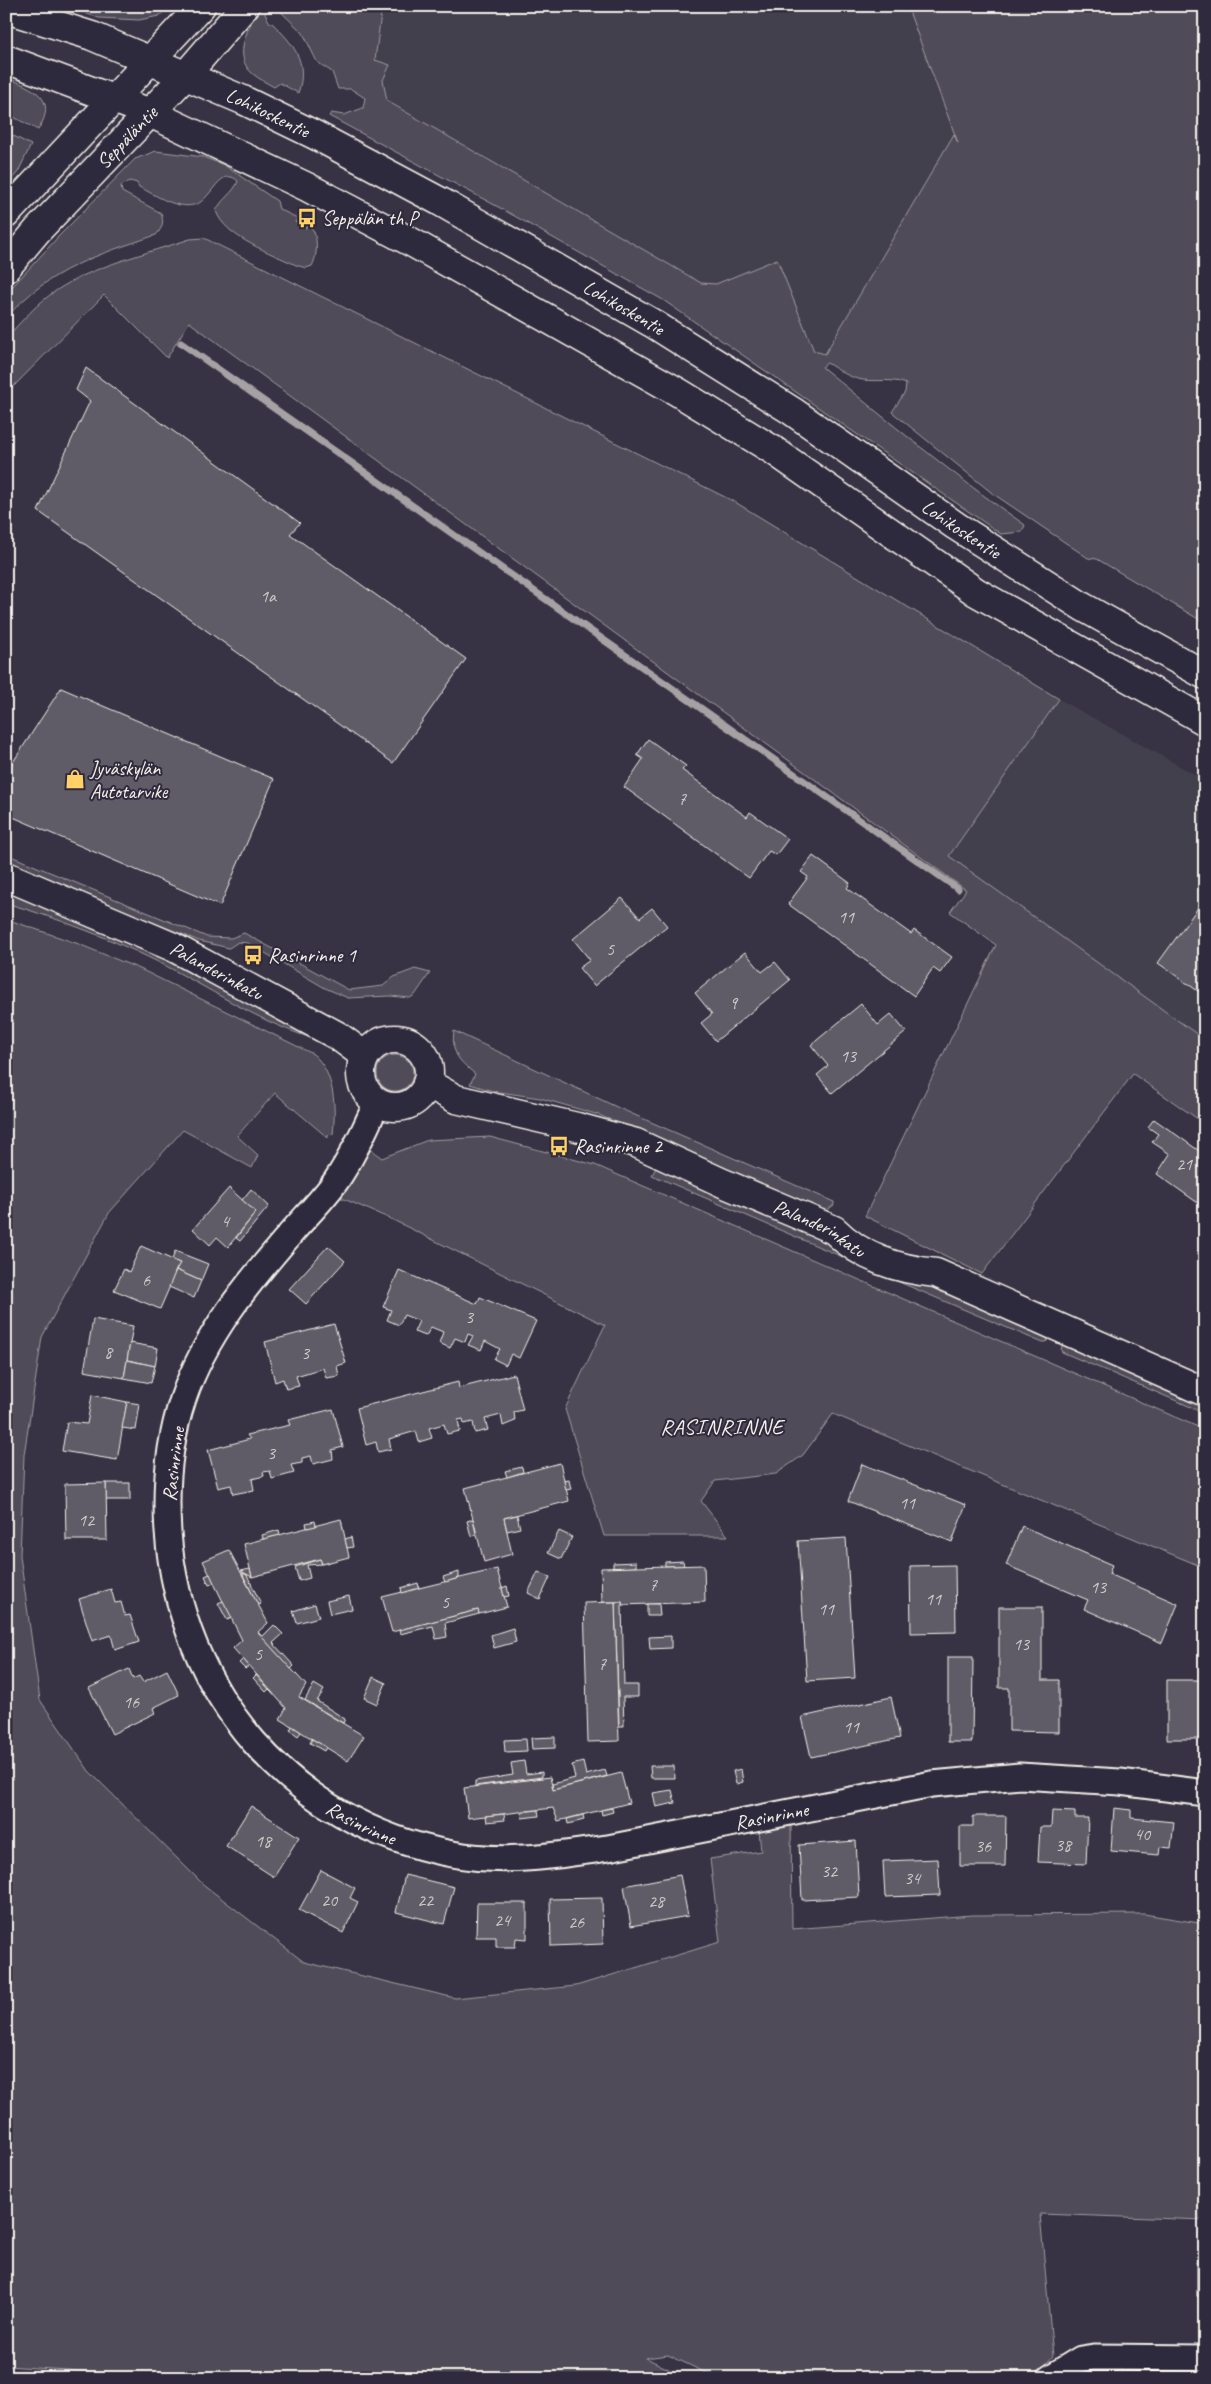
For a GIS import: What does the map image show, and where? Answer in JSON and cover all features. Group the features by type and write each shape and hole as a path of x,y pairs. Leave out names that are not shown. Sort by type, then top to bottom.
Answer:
{"main road":[{"name":"Seppäläntie","path":"6,214 202,6"},
{"name":"Seppäläntie","path":"6,268 37,231 148,112 185,76 245,6"},
{"name":"Lohikoskentie","path":"6,9 92,36 243,100 315,135 441,202 652,323 792,411 956,526 1083,607 1205,674"},
{"path":"6,59 148,112 307,187 413,243 678,392 773,450 976,592 1205,721"},
{"name":"Palanderinkatu","path":"6,876 173,947 338,1036 365,1056"},
{"name":"Palanderinkatu","path":"6,887 61,901"},
{"path":"390,1039 410,1043 420,1050 426,1060 429,1072 428,1084 423,1093 407,1105 396,1108 377,1102 364,1087 361,1076 365,1056 380,1042 390,1039"},
{"name":"Palanderinkatu","path":"428,1084 456,1099 577,1127 636,1143 723,1183 834,1230 847,1243 876,1259 905,1270 936,1273 1205,1392"}],"street":[{"name":"Rasinrinne","path":"377,1102 361,1141 335,1183 238,1296 213,1334 192,1375 183,1400 170,1455 167,1492 170,1556 178,1598 193,1645 212,1684 231,1714 276,1764 305,1790 342,1813 393,1837 452,1854 515,1859 553,1857 608,1848 932,1784 1020,1776 1120,1782 1205,1793"},
{"path":"1050,2378 1080,2359 1094,2357 1205,2358"}],"shaded area":[{"path":"65,6 171,6 159,16 139,20 99,18"},
{"path":"261,6 382,6 375,60 390,65 383,80 387,101 701,283 716,284 777,259 814,351 825,354 954,134 958,143 907,6 1205,6 1205,623 1097,559 1088,558 992,493 892,412 905,392 906,384 895,381 858,379 827,363 822,367 947,468 1025,525 1022,532 1001,534 663,300 502,209 329,116 331,113 344,115 363,108 365,98 351,89 338,89 332,72 317,62 303,33 277,8 269,7 265,14 270,23 286,38 297,54 302,72 298,93 280,83 274,87 258,78 247,67 243,58 243,50 247,31"},
{"path":"382,6 907,6 954,134 825,354 814,351 716,284 701,283 387,101 383,80 375,60"},
{"path":"6,77 34,90 44,102 46,109 44,119 38,130 6,113"},
{"path":"6,132 31,145 18,172 6,186"},
{"path":"156,151 203,157 224,165 277,201 279,209 297,218 295,222 306,228 308,224 312,228 316,244 312,266 306,268 296,265 250,244 221,221 216,211 238,181 232,177 222,180 202,201 190,206 167,201 139,187 137,183 130,181 121,186 122,192 161,213 162,225 156,235 94,257 57,275 22,301 6,318 6,295 13,286 135,159"},
{"path":"204,238 735,502 1059,699 949,856 1205,1040 1205,1124 1133,1074 982,1274 865,1216 996,945 950,912 966,890 189,322 167,358 104,295 6,394 6,338 50,295 71,281 104,267 190,239"},
{"path":"1059,699 1205,780 1205,1040 949,856"},
{"path":"6,854 207,937 231,938 244,933 349,990 383,986 394,977 415,969 430,973 415,995 410,998 390,996 348,998 325,988 248,943 238,942 229,948 199,941 6,863"},
{"path":"6,892 95,922 163,951 319,1040 276,1025 172,969 98,935 6,903"},
{"path":"6,919 76,943 140,969 313,1054 326,1071 334,1102 333,1134 328,1135 328,1138 275,1093 237,1136 258,1155 252,1168 183,1130 109,1213 42,1337 24,1455 20,1556 40,1700 89,1771 204,1885 304,1962 455,1998 576,1986 720,1942 710,1859 761,1851 759,1830 791,1821 792,1929 972,1915 1144,1914 1205,1924 1205,2220 1040,2214 1053,2356 1033,2378 717,2378 668,2355 646,2358 687,2378 125,2378 112,2373 6,2366"},
{"path":"454,1031 621,1109 834,1202 834,1205 826,1211 823,1210 599,1115 540,1098 493,1091 470,1084 475,1074 457,1056 453,1039"},
{"path":"395,1055 402,1056 408,1060 412,1066 412,1080 408,1086 402,1090 395,1091 388,1090 382,1086 378,1080 377,1073 378,1066 382,1060 388,1056"},
{"path":"490,1137 595,1165 1205,1430 1205,1568 833,1414 803,1455 776,1474 715,1481 701,1501 728,1536 604,1536 565,1409 605,1325 393,1220 337,1196 371,1150 382,1158 428,1140"},
{"path":"658,1164 832,1241 847,1253 845,1258 652,1175"},
{"path":"902,1276 933,1284 1050,1336 1043,1343 899,1282"},
{"path":"1063,1342 1205,1401 1205,1413 1062,1352"}],"building":[{"path":"86,368 300,523 290,534 466,659 393,763 38,511 90,401 76,390"},
{"path":"61,688 274,779 220,906 6,814 6,773"},
{"path":"648,739 686,766 682,770 747,817 750,812 788,839 776,855 769,851 749,878 624,787 643,759 637,755"},
{"path":"813,856 850,883 847,888 911,934 914,930 952,957 940,973 933,968 914,996 788,904 808,877 801,872"},
{"path":"622,898 640,918 652,908 667,926 594,986 579,968 590,960 573,939"},
{"path":"1205,898 1205,996 1158,963"},
{"path":"745,952 762,972 775,962 790,980 716,1041 701,1023 712,1014 695,993"},
{"path":"861,1004 878,1025 891,1014 906,1032 832,1093 817,1075 828,1066 811,1045"},
{"path":"1154,1119 1205,1155 1205,1208 1157,1174 1170,1154 1152,1142 1158,1134 1148,1127"},
{"path":"229,1188 256,1212 228,1247 217,1237 210,1245 193,1229"},
{"path":"251,1189 269,1206 240,1241 236,1238 256,1212 242,1200"},
{"path":"141,1246 180,1263 160,1309 114,1290 124,1269 129,1272"},
{"path":"328,1246 345,1261 306,1304 289,1289"},
{"path":"175,1251 208,1264 201,1281 176,1270 180,1263 172,1260"},
{"path":"176,1270 201,1281 194,1298 169,1287"},
{"path":"399,1270 477,1304 480,1297 536,1321 519,1358 511,1354 506,1365 494,1359 500,1349 485,1341 481,1350 468,1345 473,1336 468,1334 465,1342 455,1338 450,1348 439,1343 443,1332 431,1327 426,1336 414,1332 419,1321 404,1315 399,1325 387,1320 391,1310 383,1307"},
{"path":"93,1319 133,1326 124,1378 84,1371"},
{"path":"334,1324 346,1363 337,1366 339,1376 326,1378 323,1368 296,1376 299,1386 286,1389 283,1379 275,1382 265,1342"},
{"path":"130,1343 158,1348 155,1366 127,1360"},
{"path":"127,1360 155,1366 151,1383 124,1378"},
{"path":"514,1374 523,1410 514,1412 515,1421 503,1426 501,1415 485,1419 488,1430 475,1433 473,1422 464,1424 463,1419 458,1420 460,1431 447,1434 444,1424 429,1428 432,1438 419,1442 416,1431 389,1439 391,1449 378,1452 376,1442 366,1445 357,1408 458,1382 459,1388"},
{"path":"92,1395 127,1402 117,1460 62,1451 67,1422 87,1424"},
{"path":"127,1402 140,1404 136,1430 122,1428"},
{"path":"333,1409 343,1447 332,1450 333,1459 313,1464 311,1456 302,1458 302,1463 291,1465 294,1473 272,1479 270,1471 263,1472 264,1476 252,1479 254,1490 233,1494 231,1485 218,1488 208,1450 250,1439 247,1435 290,1425 288,1420"},
{"path":"560,1463 569,1501 504,1518 512,1554 484,1562 465,1488"},
{"path":"862,1464 966,1505 952,1542 848,1501"},
{"path":"522,1467 523,1472 507,1477 505,1471"},
{"path":"569,1480 571,1489 566,1490 564,1481"},
{"path":"106,1483 130,1483 130,1500 106,1500"},
{"path":"106,1483 107,1540 66,1540 65,1484"},
{"path":"517,1515 520,1528 507,1531 504,1518"},
{"path":"341,1519 349,1557 322,1564 320,1559 252,1577 244,1544"},
{"path":"473,1519 476,1534 471,1536 467,1521"},
{"path":"315,1521 316,1526 307,1528 306,1523"},
{"path":"1022,1526 1112,1565 1109,1574 1178,1604 1162,1643 1084,1609 1088,1600 1006,1565"},
{"path":"279,1530 280,1535 263,1539 262,1535"},
{"path":"559,1531 572,1537 561,1559 548,1553"},
{"path":"351,1537 353,1547 347,1548 345,1539"},
{"path":"846,1538 855,1678 807,1681 798,1541"},
{"path":"229,1550 268,1623 258,1632 306,1685 299,1697 364,1736 348,1761 280,1719 286,1708 233,1648 242,1640 203,1561"},
{"path":"320,1559 322,1564 307,1565 310,1578 299,1581 295,1567"},
{"path":"683,1561 684,1566 665,1566 665,1562"},
{"path":"636,1562 636,1567 613,1568 613,1563"},
{"path":"704,1565 705,1602 622,1605 622,1602 602,1602 601,1568"},
{"path":"955,1565 956,1632 911,1633 910,1566"},
{"path":"250,1569 252,1577 241,1571"},
{"path":"497,1569 507,1607 479,1614 478,1610 392,1632 382,1597"},
{"path":"459,1572 459,1578 445,1582 443,1577"},
{"path":"538,1572 550,1577 540,1599 528,1593"},
{"path":"242,1573 247,1575 261,1604 258,1605"},
{"path":"210,1574 214,1583 209,1585 205,1576"},
{"path":"418,1583 419,1588 402,1593 401,1588"},
{"path":"507,1586 509,1596 504,1597 502,1588"},
{"path":"111,1589 115,1603 121,1602 125,1616 130,1615 139,1642 115,1650 111,1635 92,1641 79,1599"},
{"path":"349,1596 352,1609 330,1614 327,1601"},
{"path":"223,1601 232,1618 227,1620 218,1603"},
{"path":"615,1602 622,1602 624,1685 638,1685 638,1697 623,1697 624,1726 619,1726"},
{"path":"615,1602 619,1741 588,1742 584,1603"},
{"path":"315,1604 319,1617 297,1623 293,1611"},
{"path":"647,1604 659,1604 660,1616 647,1616"},
{"path":"999,1607 1042,1607 1042,1680 1059,1680 1059,1732 1009,1731 1009,1688 999,1688"},
{"path":"478,1610 479,1614 445,1623 447,1637 436,1639 433,1626 400,1634 399,1630"},
{"path":"274,1625 283,1634 273,1643 294,1666 291,1669 262,1637"},
{"path":"513,1628 516,1642 494,1648 491,1635"},
{"path":"671,1636 671,1648 650,1649 649,1637"},
{"path":"1205,1647 1205,1658 1201,1656"},
{"path":"948,1657 973,1657 972,1742 948,1742"},
{"path":"243,1659 249,1666 245,1669 239,1663"},
{"path":"129,1669 133,1679 139,1676 143,1682 167,1670 179,1695 153,1708 155,1713 112,1734 89,1688"},
{"path":"256,1675 269,1689 266,1692 253,1678"},
{"path":"373,1677 386,1683 377,1704 364,1698"},
{"path":"1167,1680 1205,1680 1205,1739 1167,1739"},
{"path":"314,1684 324,1690 317,1701 345,1719 343,1723 305,1700"},
{"path":"891,1697 900,1738 811,1757 802,1717"},
{"path":"292,1726 301,1732 298,1736 290,1730"},
{"path":"555,1737 555,1748 532,1749 531,1738"},
{"path":"312,1739 326,1747 324,1751 310,1743"},
{"path":"526,1739 527,1751 505,1752 504,1740"},
{"path":"524,1761 526,1774 542,1772 542,1777 475,1786 475,1781 513,1775 511,1763"},
{"path":"583,1762 586,1775 605,1770 607,1776 553,1790 552,1784 575,1778 572,1765"},
{"path":"650,1766 674,1766 675,1778 651,1778"},
{"path":"741,1769 743,1782 736,1784 733,1771"},
{"path":"621,1773 629,1803 558,1821 553,1808 468,1818 464,1788 550,1777 553,1790"},
{"path":"672,1790 675,1803 656,1807 653,1793"},
{"path":"251,1806 299,1837 274,1877 226,1846"},
{"path":"612,1808 613,1812 602,1815 601,1810"},
{"path":"1114,1808 1131,1810 1131,1818 1174,1822 1171,1848 1160,1847 1159,1855 1111,1851"},
{"path":"538,1810 539,1816 522,1818 521,1812"},
{"path":"1052,1811 1075,1812 1075,1818 1088,1818 1086,1864 1038,1862 1040,1827 1051,1827"},
{"path":"504,1814 505,1820 487,1822 486,1816"},
{"path":"583,1815 584,1820 568,1824 567,1819"},
{"path":"973,1816 1006,1816 1005,1866 960,1866 960,1826 973,1826"},
{"path":"1204,1835 1205,1863 1200,1863"},
{"path":"856,1841 859,1897 802,1900 799,1845"},
{"path":"938,1859 940,1895 885,1897 883,1861"},
{"path":"321,1870 355,1888 350,1898 358,1902 343,1933 299,1910"},
{"path":"405,1875 454,1887 444,1924 396,1912"},
{"path":"680,1875 688,1916 631,1926 624,1886"},
{"path":"602,1898 603,1944 551,1946 550,1899"},
{"path":"477,1903 527,1903 527,1939 516,1938 515,1947 496,1947 496,1937 476,1937"},
{"path":"1197,2259 1205,2259 1205,2296 1197,2296"}],"waterway":[{"path":"181,343 958,889"}],"place":[{"name":"Seppälän th P","path":"307,218"},
{"name":"Jyväskylän Autotarvike","path":"75,779"},
{"name":"Rasinrinne 1","path":"253,955"},
{"name":"Rasinrinne 2","path":"559,1146"}],"district":[{"name":"RASINRINNE","path":"722,1426"}]}
